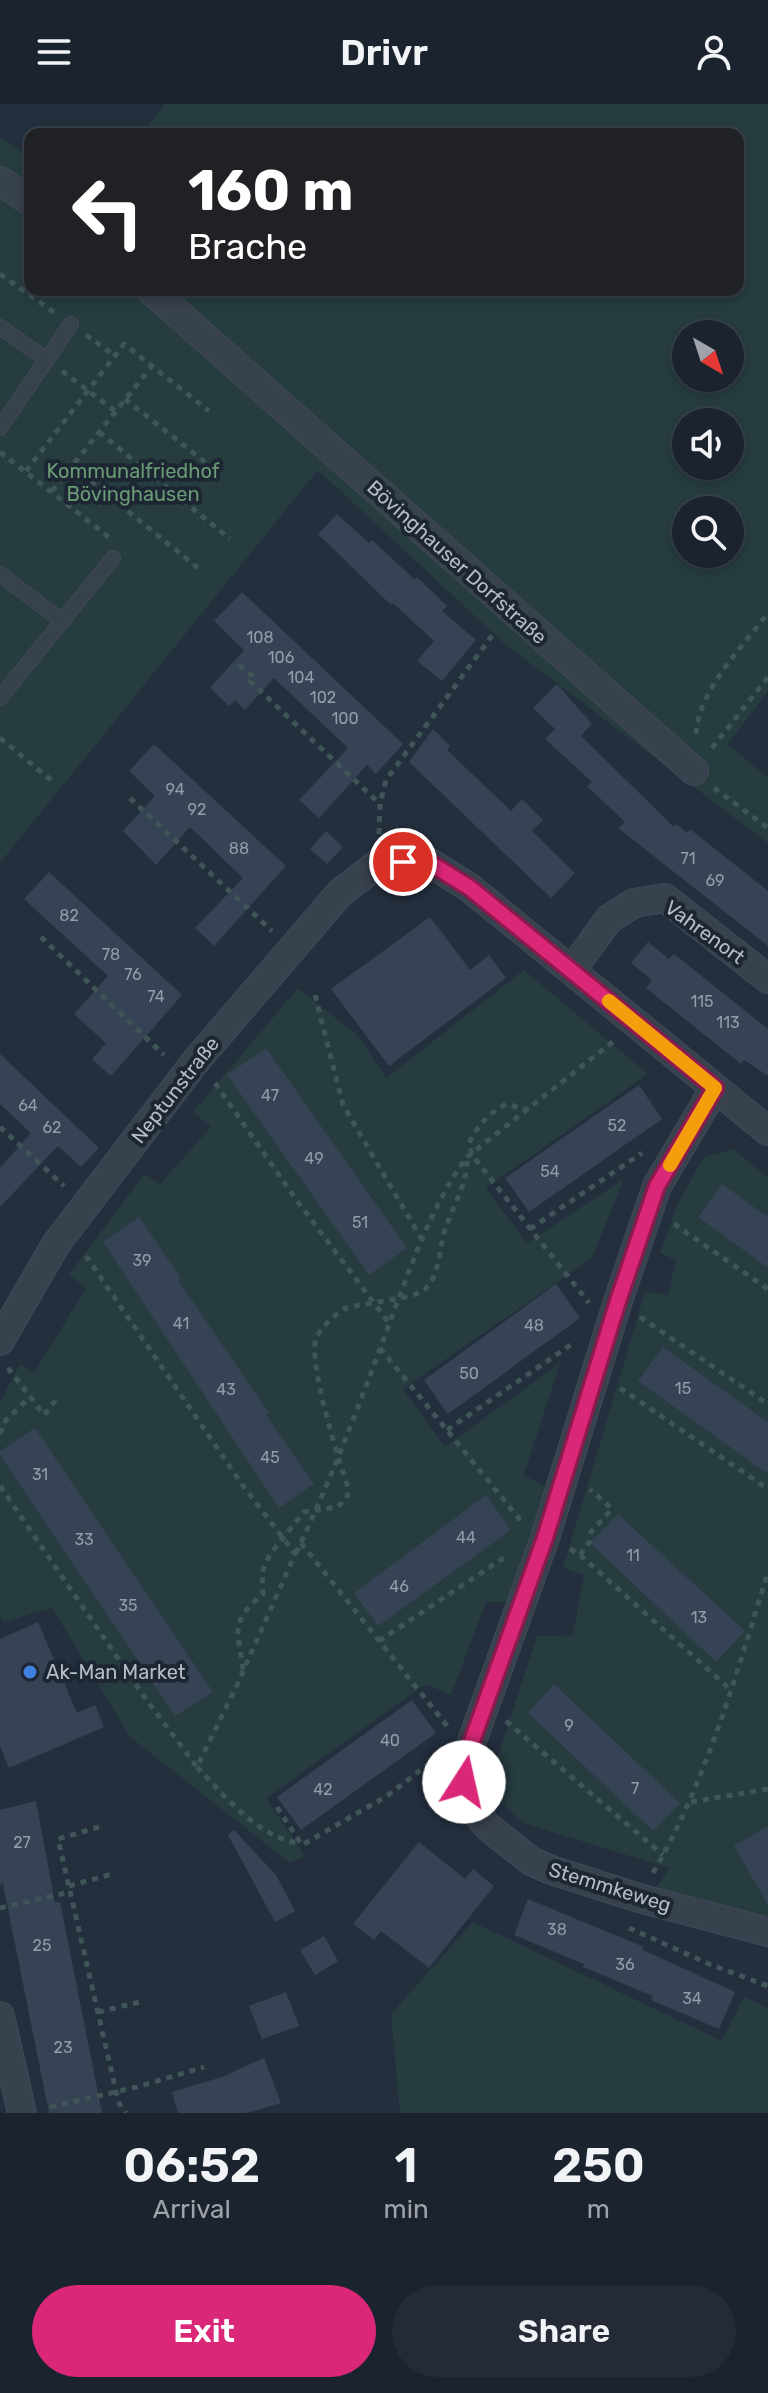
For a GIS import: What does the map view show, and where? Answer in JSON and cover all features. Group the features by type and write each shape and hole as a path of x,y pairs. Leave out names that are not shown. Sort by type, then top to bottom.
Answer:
{"street":[{"path":"0,181 24,197"},
{"name":"Bövinghauser Dorfstraße","path":"158,296 694,771"},
{"path":"379,863 427,861 470,888 768,1131"},
{"name":"Neptunstraße","path":"3,1353 56,1244 185,1075 340,893 379,863"},
{"name":"Vahrenort","path":"572,970 609,919 634,903 665,898 768,979"},
{"name":"Stemmkeweg","path":"715,1088 657,1186 611,1314 567,1469 463,1746 465,1798 487,1826 531,1861 551,1870 636,1897 768,1932"},
{"path":"0,2016 33,2110"}],"lane":[{"path":"0,428 71,324"},
{"path":"0,327 47,360"},
{"path":"0,698 113,558"},
{"path":"0,574 63,622"}],"path":[{"path":"0,274 24,291"},
{"path":"31,296 115,356"},
{"path":"26,471 124,344 209,411"},
{"path":"47,360 115,411"},
{"path":"52,491 152,366"},
{"path":"125,399 219,473"},
{"path":"99,432 230,539"},
{"path":"0,452 104,531"},
{"path":"72,466 203,572"},
{"path":"379,863 380,804 386,780 512,612"},
{"path":"694,771 697,721 706,697 768,613"},
{"path":"239,665 254,677 250,681 380,804"},
{"path":"694,771 768,677"},
{"path":"0,738 51,780"},
{"path":"694,771 768,828"},
{"path":"130,798 252,910 290,951"},
{"path":"41,937 185,1075"},
{"path":"315,995 343,1105 422,1241"},
{"path":"197,1767 317,1509 399,1296 452,1177 469,1156 636,1024"},
{"path":"219,1088 295,1198 389,1323"},
{"path":"243,1671 237,1623 246,1608 263,1594 262,1572 270,1554 304,1512 337,1507 347,1499 348,1488 324,1410 315,1349 317,1335 347,1308 399,1296 411,1297 424,1290 432,1281 445,1228 461,1191 469,1143 480,1123 506,1104 529,1110"},
{"path":"0,1127 86,1206"},
{"path":"530,1229 645,1151"},
{"path":"469,1156 530,1229 611,1314 768,1404"},
{"path":"650,1208 768,1289"},
{"path":"68,1229 241,1483 295,1554"},
{"path":"447,1430 611,1314"},
{"path":"379,1641 540,1538 380,1348"},
{"path":"3,1353 44,1415 59,1396"},
{"path":"609,1381 768,1489"},
{"path":"0,1434 6,1420 30,1397"},
{"path":"567,1469 612,1509 591,1532 590,1541 580,1555 732,1691"},
{"path":"0,1486 145,1698 197,1767 251,1821 278,1838 302,1845 387,1796 463,1746 301,1543"},
{"path":"768,1572 732,1691 690,1802 622,1924 709,1964 768,1986"},
{"path":"516,1727 663,1855"},
{"path":"690,1802 768,1789"},
{"path":"277,1807 302,1845"},
{"path":"99,1827 58,1839 116,2091 126,2113"},
{"path":"0,1908 112,1874"},
{"path":"98,2012 140,2002"},
{"path":"33,2110 204,2067"}],"green space":[{"name":"Kommunalfriedhof Bövinghausen","path":"165,104 768,104 768,691 728,744 768,778 768,843 506,645 318,470 0,863 0,138 24,152 24,296 744,296 744,128 147,128"},
{"path":"524,970 648,1074 486,1188 527,1243 624,1179 592,1258 403,1389 445,1447 560,1363 524,1475 549,1489 514,1602 486,1602 451,1695 426,1684 266,1798 305,1856 290,1863 130,1737 52,1608 3,1622 0,1616 0,1402 20,1364 34,1373 86,1288 69,1275 144,1174 160,1184 211,1127 193,1112 298,988 358,1036 386,1078"},
{"path":"733,1149 768,1178 768,1922 655,1890 669,1868 523,1823 492,1793 492,1775 537,1636 573,1635 584,1575 563,1568 645,1292 668,1295 676,1260 660,1253 679,1201 704,1157"},
{"path":"473,1922 722,2041 744,1997 768,2008 768,2113 400,2113 391,2014"}],"building":[{"path":"337,514 369,543 372,540 415,580 417,577 447,606 442,611 476,640 442,681 417,661 434,641 393,603 391,605 318,534"},
{"path":"242,592 403,744 376,774 367,765 319,818 299,800 348,748 274,678 245,710 235,700 229,706 210,688 244,650 214,621"},
{"path":"557,684 592,724 581,736 674,827 676,824 687,833 690,829 768,891 768,946 618,828 625,822 587,786 592,782 545,739 555,729 533,708"},
{"path":"433,729 450,746 447,750 511,811 522,799 543,820 532,831 575,873 551,898 409,762"},
{"path":"154,744 286,866 214,946 195,928 243,878 190,827 156,865 123,831 155,796 129,771"},
{"path":"326,831 343,847 327,864 310,849"},
{"path":"49,872 182,995 111,1076 92,1059 106,1043 74,1014 108,976 24,899"},
{"path":"430,917 470,970 489,955 506,978 389,1066 331,989"},
{"path":"648,942 669,959 674,954 768,1029 768,1076 744,1060 741,1064 646,988 652,980 631,963"},
{"path":"266,1048 407,1248 369,1275 227,1075"},
{"path":"0,1054 99,1148 81,1167 58,1146 0,1207 0,1168 31,1133 0,1104"},
{"path":"639,1085 662,1119 529,1212 505,1178"},
{"path":"722,1184 768,1217 768,1268 698,1217"},
{"path":"139,1217 314,1484 279,1508 103,1242"},
{"path":"556,1284 580,1318 448,1414 424,1380"},
{"path":"663,1347 768,1422 768,1474 638,1381"},
{"path":"35,1428 213,1692 175,1716 0,1455 0,1451"},
{"path":"486,1495 511,1530 378,1626 354,1593"},
{"path":"618,1514 745,1631 716,1662 590,1543"},
{"name":"Ak-Man Market","path":"38,1622 77,1713 95,1705 104,1727 9,1768 0,1746 0,1639"},
{"path":"554,1684 680,1803 653,1831 528,1713"},
{"path":"412,1700 436,1733 301,1830 277,1797"},
{"path":"36,1801 55,1903 60,1902 102,2113 49,2113 3,1884 0,1885 0,1810"},
{"path":"768,1826 768,1905 734,1846"},
{"path":"234,1830 276,1875 295,1911 275,1922 228,1835"},
{"path":"419,1842 465,1879 473,1869 494,1886 429,1968 381,1931 374,1940 353,1924"},
{"path":"528,1899 644,1947 643,1950 735,1992 719,2029 651,2000 653,1996 583,1967 584,1964 514,1935"},
{"path":"324,1936 338,1961 315,1975 300,1950"},
{"path":"286,1992 299,2026 262,2039 249,2006"},
{"path":"264,2058 281,2103 247,2113 178,2113 172,2092 222,2077"}],"slow traffic":[{"path":"609,1001 715,1088 670,1165"}],"place":[{"name":"Ak-Man Market","path":"30,1672"}],"route":[{"path":"403,862 427,861 470,888 715,1088 657,1186 545,1538 463,1766 464,1782"}]}
